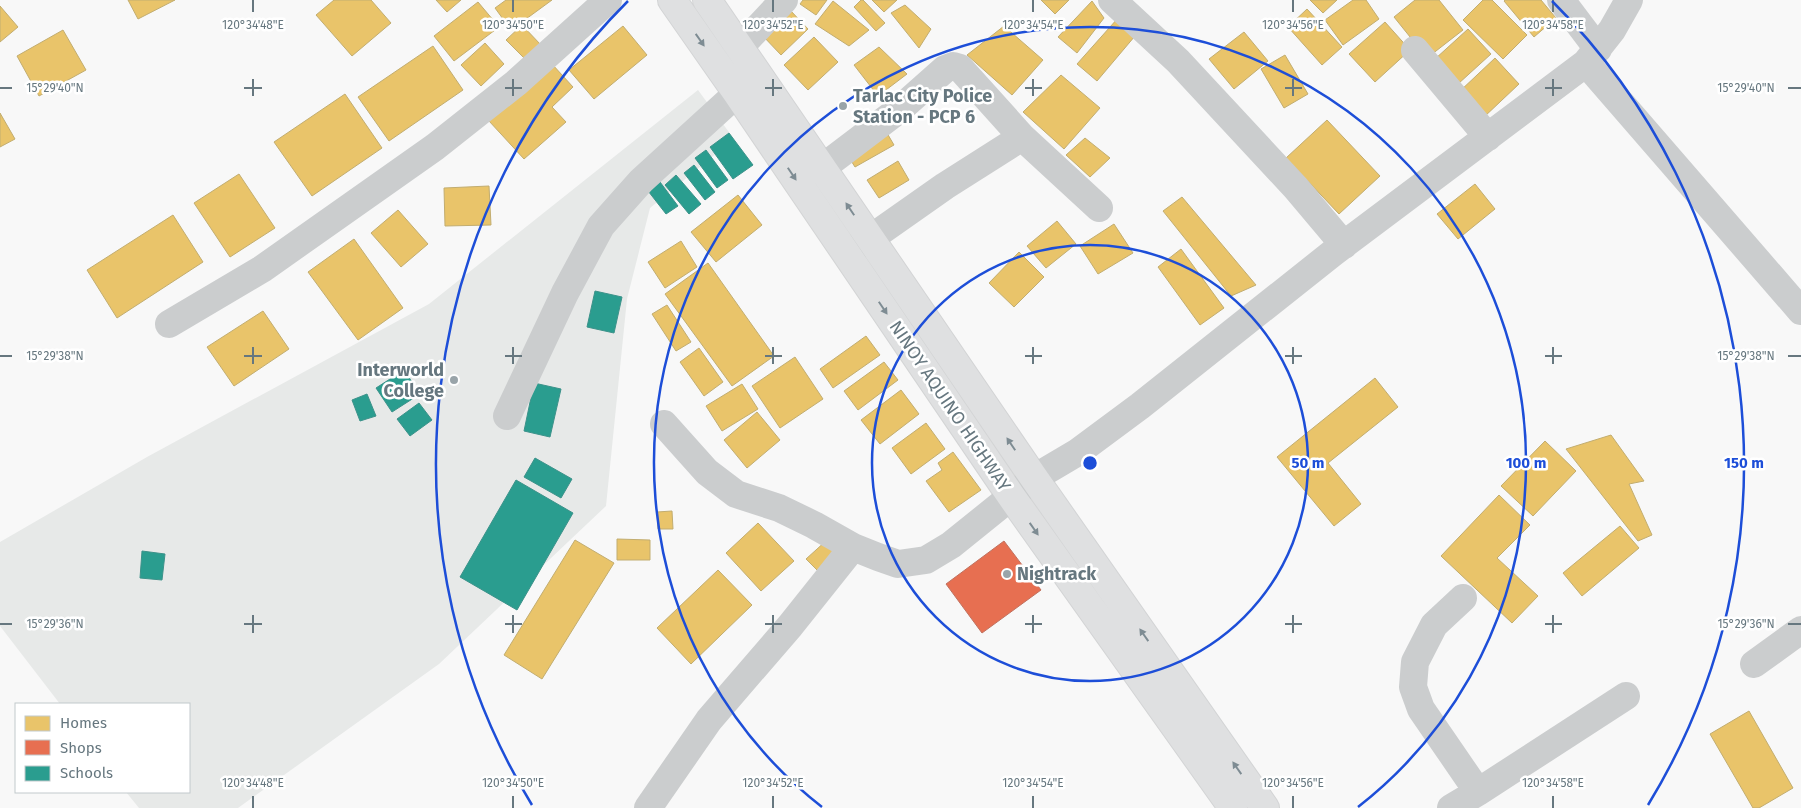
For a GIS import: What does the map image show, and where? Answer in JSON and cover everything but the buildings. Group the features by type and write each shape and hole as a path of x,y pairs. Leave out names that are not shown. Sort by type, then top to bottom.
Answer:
{"main road":[{"name":"NINOY AQUINO HIGHWAY","path":"672,0 1010,496 1198,736 1265,808"},
{"name":"NINOY AQUINO HIGHWAY","path":"707,0 1034,478 1198,736 1233,808"}],"street":[{"path":"168,324 262,269 435,147 516,84 608,0"},
{"path":"740,47 784,0"},
{"path":"1112,0 1178,61 1296,188 1344,245"},
{"path":"1561,0 1592,56 1801,311"},
{"path":"664,424 707,472 736,494 779,508 853,547 898,564 926,560 951,545 1034,478 1078,452 1140,406 1344,245 1592,56 1612,30 1629,0"},
{"path":"1415,50 1488,136"},
{"path":"822,168 901,108 952,66 960,68 1022,136 1099,208"},
{"path":"507,416 565,293 600,226 641,181 758,74"},
{"path":"846,253 1022,136"},
{"path":"648,808 709,720 790,626 853,547"},
{"path":"1463,598 1434,625 1415,662 1413,687 1421,708 1478,792"},
{"path":"1754,664 1801,630"},
{"path":"1451,808 1626,696"}],"shaded area":[{"name":"Interworld College","path":"698,90 734,139 650,208 627,299 606,506 439,664 238,808 139,808 127,793 190,793 190,703 59,703 0,626 0,542 147,457 429,304"}],"place":[{"name":"Tarlac City Police Station - PCP 6","path":"843,106"},
{"name":"Interworld College","path":"454,380"},
{"name":"Nightrack","path":"1007,574"}]}
